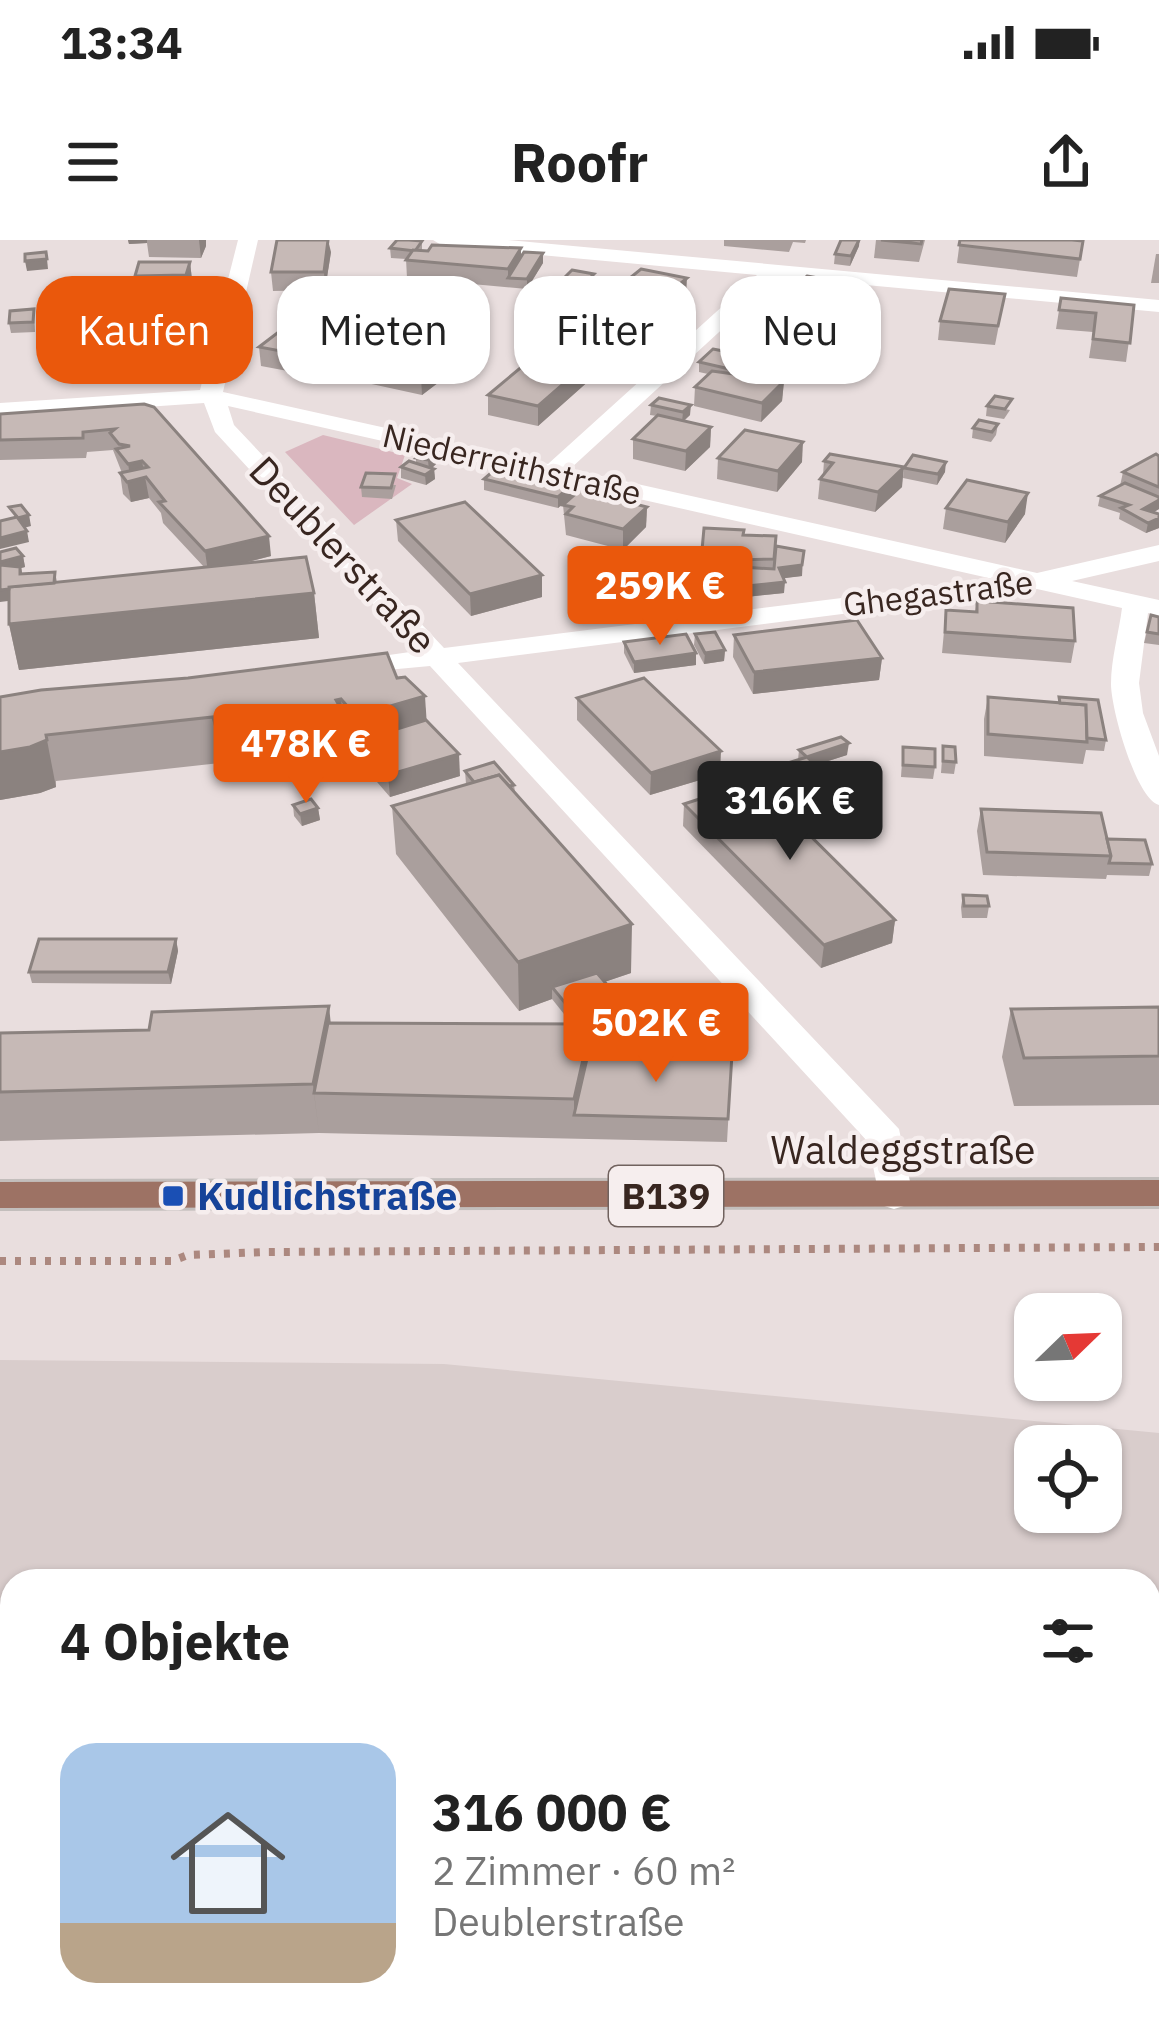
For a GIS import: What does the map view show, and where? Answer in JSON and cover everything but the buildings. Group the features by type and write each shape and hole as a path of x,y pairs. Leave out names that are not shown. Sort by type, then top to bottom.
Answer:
{"main road":[{"name":"Waldeggstraße","path":"0,1195 1159,1193"}],"street":[{"path":"212,396 210,385 248,240"},
{"path":"442,240 674,251 774,271 1159,306"},
{"path":"552,473 774,271"},
{"name":"Niederreithstraße","path":"0,410 212,396 1147,606"},
{"name":"Deublerstraße","path":"212,396 223,427 886,1138 894,1196"},
{"name":"Ghegastraße","path":"313,673 1036,581 1159,553"},
{"path":"1147,606 1127,700 1159,796"}],"path":[{"path":"0,1261 172,1261 188,1255 291,1252 1159,1247"}],"shaded area":[{"path":"323,435 405,455 397,478 412,484 354,525 285,452"},
{"path":"0,1360 444,1364 1076,1425 1014,1425 1014,1533 1122,1533 1122,1429 1159,1433 1159,1569 0,1569"}],"place":[{"name":"Kudlichstraße","path":"173,1196"}]}
